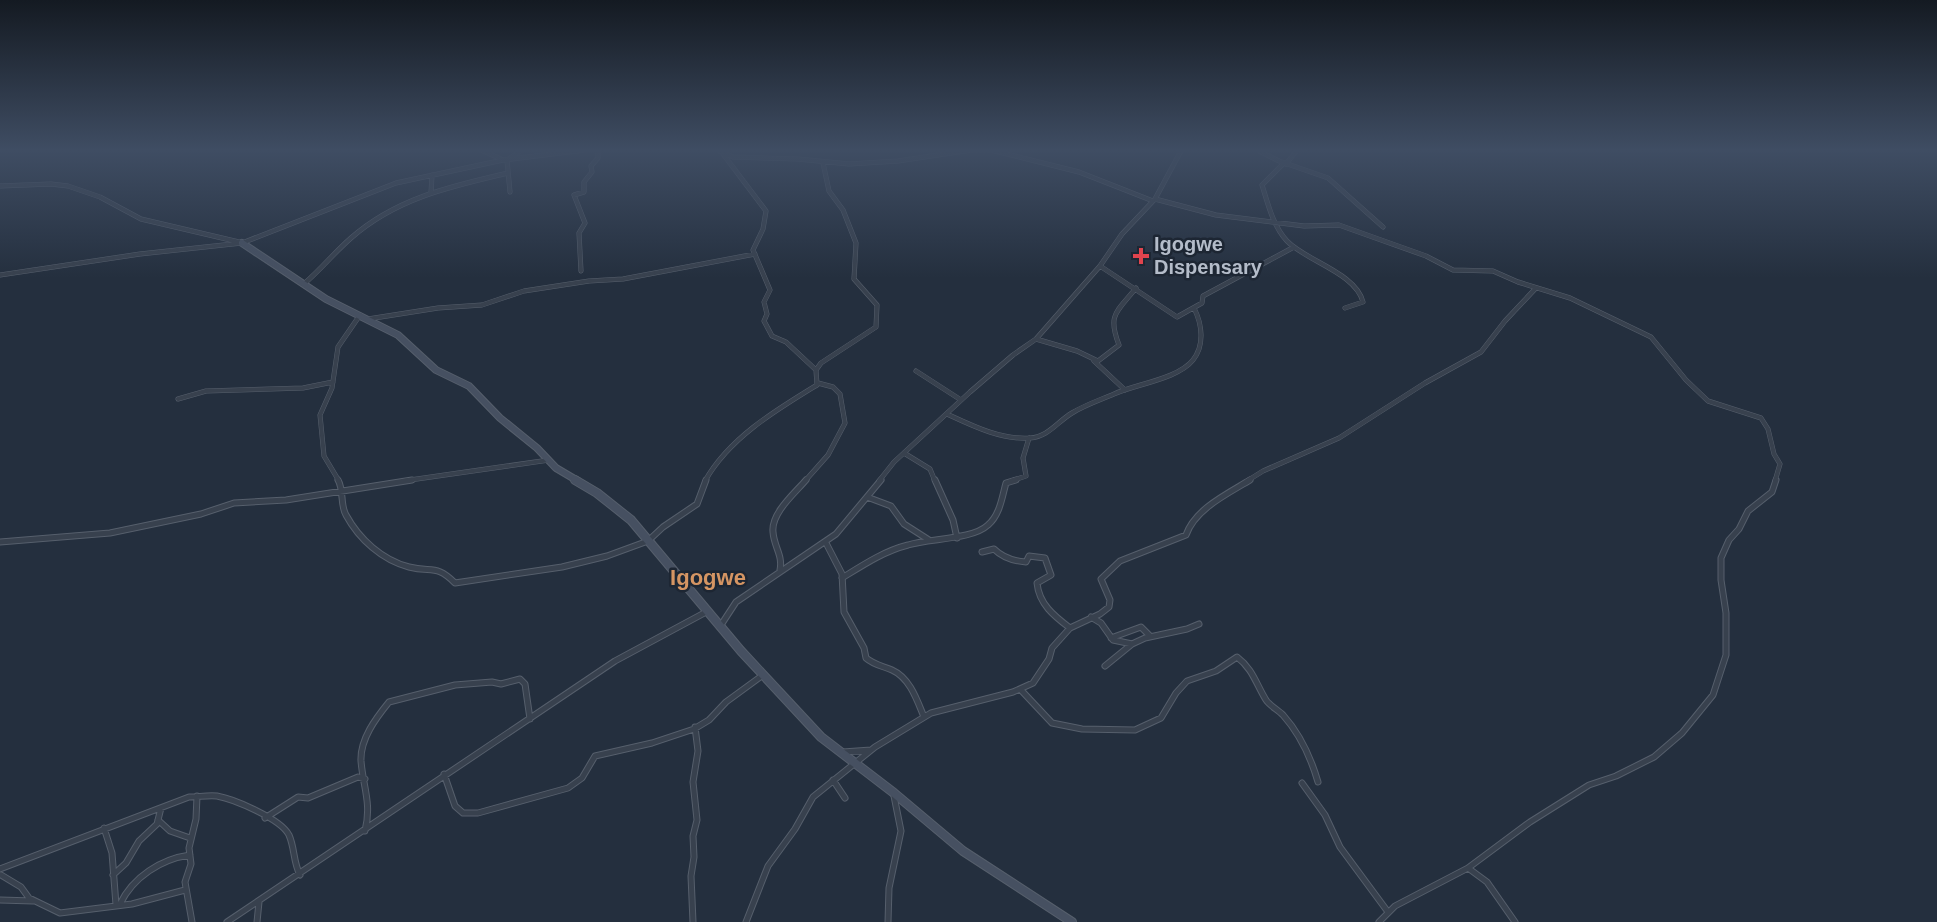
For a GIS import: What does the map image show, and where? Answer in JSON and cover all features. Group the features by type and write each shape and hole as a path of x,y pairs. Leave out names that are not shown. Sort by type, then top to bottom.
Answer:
{"main road":[{"path":"242,243 326,299 398,335 436,370 469,386 500,418 562,473 616,507 631,520 763,675 821,737 894,793 963,851 1072,922"}],"street":[{"path":"85,192 141,219 242,243"},
{"path":"0,275 140,254 242,243 370,192"},
{"path":"305,283 353,235 396,207 435,192"},
{"path":"581,272 579,232 585,223 574,195 584,192"},
{"path":"754,192 766,211 762,229 753,248 770,290 763,300 763,307 767,314 764,320 766,327 772,336 786,342 816,370 818,383"},
{"path":"816,370 821,363 872,332 876,325 877,305 854,279 856,243 843,210 830,192"},
{"path":"1133,192 1208,214 1304,226 1339,225 1426,256 1453,270 1492,271 1570,298 1651,337 1686,380 1708,401 1761,418 1768,429 1774,454 1780,464 1772,492 1748,512 1739,529 1729,540 1722,558 1721,580 1726,613 1726,655 1717,686 1707,704 1682,734 1654,757 1616,776 1590,784 1530,822 1468,868 1411,897 1388,912 1379,922"},
{"path":"721,625 736,602 780,570 826,543 844,526 887,469 961,400 1013,355 1036,339 1100,266 1116,241 1154,200 1158,192"},
{"path":"1264,192 1274,222 1294,248 1323,263 1359,292 1363,302 1346,308"},
{"path":"1344,192 1383,227"},
{"path":"1100,266 1177,317 1203,302 1204,294 1224,286 1294,248"},
{"path":"755,254 623,279 589,281 524,291 482,305 364,317 338,347 333,382 320,415 320,422 324,456 337,476 342,491 344,513 357,532 370,547 404,565 443,571 455,583 562,567 607,556 648,541 663,527 696,504 714,465 770,414 818,383 833,387 840,394 845,423 828,454 784,505 775,522 773,532 782,559 780,570"},
{"path":"1094,361 1100,360 1119,345 1113,332 1113,324 1119,309 1136,288"},
{"path":"746,922 768,866 795,829 809,801 854,763 924,717 944,708 1020,689 1036,680 1049,659 1052,648 1070,628 1104,612 1110,605 1101,579 1117,563 1183,536 1192,522 1237,487 1277,464 1339,438 1425,383 1479,353 1536,288"},
{"path":"947,414 982,430 1029,438 1050,433 1067,417 1125,390 1180,371 1192,362 1198,351 1202,326 1194,308"},
{"path":"1036,339 1077,351 1094,361 1125,390"},
{"path":"916,371 961,400"},
{"path":"178,399 210,390 230,392 303,388 333,382"},
{"path":"842,578 876,556 893,552 906,545 957,537 986,527 1001,506 1006,483 1026,476 1023,458 1029,438"},
{"path":"904,453 930,469 954,520 957,537"},
{"path":"0,542 110,533 201,514 234,503 278,501 549,460"},
{"path":"867,498 891,506 904,524 929,540"},
{"path":"826,543 840,568 844,612 864,648 867,659 902,676 915,695 924,717"},
{"path":"982,552 994,549 1007,559 1021,562 1026,562 1029,556 1045,558 1051,574 1037,583 1038,591 1051,613 1070,628"},
{"path":"227,922 615,661 708,611"},
{"path":"1091,617 1101,623 1111,638 1132,644"},
{"path":"1105,666 1132,644 1151,636 1187,629 1199,624"},
{"path":"1111,638 1141,627 1151,636"},
{"path":"1020,689 1052,723 1082,729 1135,730 1161,718 1176,693 1187,681 1216,671 1238,657 1251,670 1262,688 1266,701 1278,709 1293,726 1314,766 1318,782"},
{"path":"444,774 457,809 463,813 478,813 572,786 583,776 595,756 643,745 709,721 723,704 752,686 763,675"},
{"path":"365,831 370,796 361,758 366,738 391,701 455,685 492,682 501,684 520,679 525,684 530,719"},
{"path":"693,922 691,876 694,857 693,836 697,820 693,782 698,751 695,727"},
{"path":"839,753 871,750"},
{"path":"265,818 300,797 308,798 358,777 365,779"},
{"path":"833,780 845,798"},
{"path":"1302,783 1325,815 1348,860 1388,912"},
{"path":"888,922 889,888 901,831 894,793"},
{"path":"35,901 12,879 0,874 8,867 104,828 197,796 215,796 237,801 288,833 293,849 293,861 300,875"},
{"path":"192,922 185,890 190,838 196,819 197,796"},
{"path":"113,874 121,868 136,844 158,820 161,808"},
{"path":"158,820 170,831 190,838"},
{"path":"104,828 112,854 118,904"},
{"path":"118,904 127,888 150,870 182,856 190,855"},
{"path":"1468,868 1487,882 1515,922"},
{"path":"0,900 35,901 60,913 157,899 185,890"},
{"path":"257,922 259,902"}],"place":[{"name":"Igogwe Dispensary","path":"1141,256"}],"district":[{"name":"Igogwe","path":"708,577"}]}
